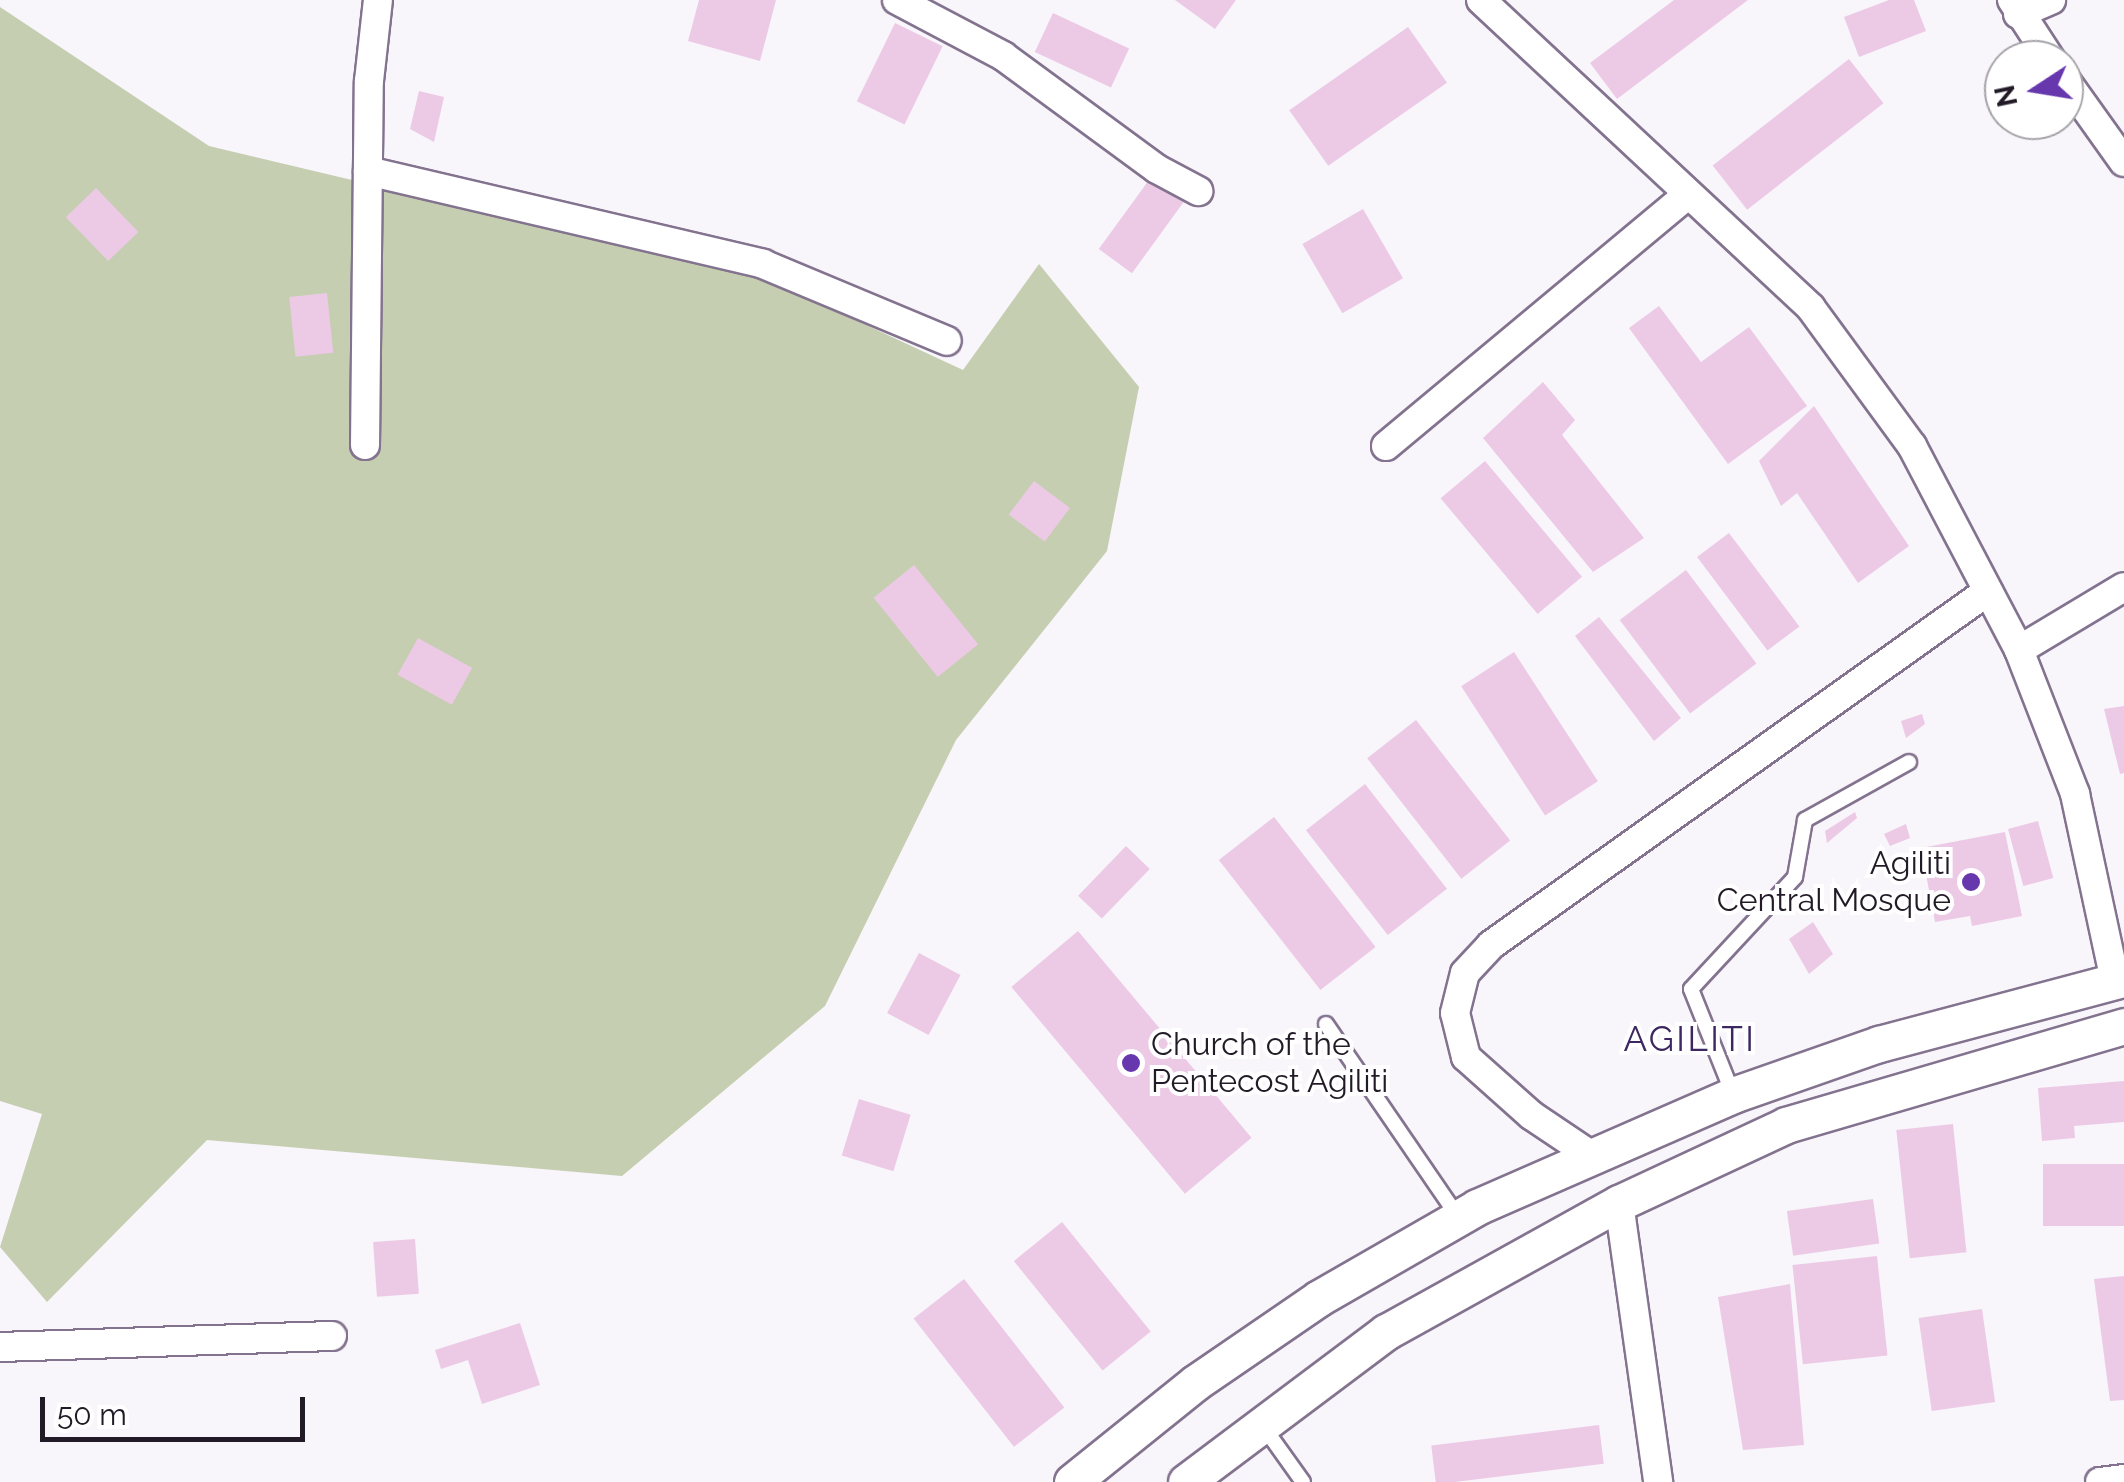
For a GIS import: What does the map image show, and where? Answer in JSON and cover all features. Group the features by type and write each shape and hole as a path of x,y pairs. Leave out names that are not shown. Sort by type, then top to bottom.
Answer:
{"street":[{"path":"365,445 368,171 378,0"},
{"path":"898,0 1003,56 1157,169 1198,191"},
{"path":"1072,1482 1194,1383 1319,1298 1458,1218 1734,1095 1878,1044 2119,980 2074,794 2019,650 1912,446 1810,308 1685,197 1481,0"},
{"path":"2037,40 2015,7 2050,0"},
{"path":"2084,106 2124,162"},
{"path":"368,171 763,264 947,341"},
{"path":"1386,446 1685,197"},
{"path":"2019,650 2124,586"},
{"path":"1592,1156 1532,1114 1466,1057 1455,1013 1465,973 1491,945 1988,591"},
{"path":"1186,1482 1386,1332 1619,1203 1786,1125 2124,1026"},
{"path":"1619,1203 1658,1482"},
{"path":"0,1347 332,1336"},
{"path":"2100,1482 2124,1479"}],"lane":[{"path":"1734,1095 1691,989 1795,878 1805,820 1909,762"},
{"path":"1326,1024 1458,1218"},
{"path":"1262,1425 1304,1482"}],"green space":[{"path":"0,7 209,146 765,278 963,370 1039,264 1139,387 1107,551 956,740 825,1006 622,1176 207,1140 47,1302 0,1247 42,1114 0,1101"}],"building":[{"path":"699,0 776,0 760,61 688,41"},
{"path":"1175,0 1236,0 1215,29"},
{"path":"1674,0 1748,0 1617,99 1590,63"},
{"path":"1889,0 1914,0 1926,31 1859,57 1844,17"},
{"path":"1053,13 1129,48 1111,87 1035,52"},
{"path":"895,23 943,46 904,124 857,101"},
{"path":"1408,27 1447,83 1328,166 1289,110"},
{"path":"1849,59 1883,103 1747,210 1713,166"},
{"path":"419,91 444,97 434,142 410,129"},
{"path":"1157,169 1190,193 1132,273 1099,249"},
{"path":"96,188 138,232 108,261 66,217"},
{"path":"1363,209 1403,278 1342,313 1302,244"},
{"path":"327,293 333,353 295,357 289,297"},
{"path":"1659,306 1701,362 1749,327 1807,406 1728,464 1629,328"},
{"path":"1543,382 1575,420 1562,435 1644,538 1593,572 1483,438"},
{"path":"1814,406 1909,546 1858,583 1797,493 1781,506 1759,461"},
{"path":"1485,461 1582,577 1538,614 1441,498"},
{"path":"1034,481 1070,508 1045,542 1009,515"},
{"path":"1729,533 1799,626 1767,651 1697,557"},
{"path":"914,565 978,644 938,677 874,598"},
{"path":"1686,570 1756,663 1690,713 1620,620"},
{"path":"1599,617 1681,718 1654,741 1575,636"},
{"path":"418,638 472,668 452,705 398,675"},
{"path":"1514,652 1598,781 1545,815 1461,686"},
{"path":"2124,706 2124,773 2120,774 2104,709"},
{"path":"1922,714 1925,724 1906,738 1901,721"},
{"path":"1416,720 1510,841 1461,879 1367,758"},
{"path":"1365,784 1447,889 1388,935 1306,830"},
{"path":"1855,812 1857,818 1827,843 1825,831"},
{"path":"1274,817 1376,947 1320,990 1219,860"},
{"path":"2038,821 2053,878 2023,886 2008,829"},
{"path":"1906,824 1910,838 1890,846 1884,834"},
{"name":"Agiliti Central Mosque","path":"2005,832 2022,916 1972,926 1970,916 1935,922 1921,848"},
{"path":"1126,846 1150,869 1102,919 1078,896"},
{"path":"1813,922 1833,954 1809,974 1789,939"},
{"name":"Church of the Pentecost Agiliti","path":"1078,931 1252,1138 1185,1194 1011,987"},
{"path":"919,953 960,975 929,1035 887,1013"},
{"path":"2124,1081 2124,1122 2074,1126 2075,1138 2042,1141 2038,1088"},
{"path":"859,1099 911,1115 893,1171 842,1155"},
{"path":"1953,1124 1966,1252 1910,1258 1896,1130"},
{"path":"2043,1164 2124,1164 2124,1226 2043,1226"},
{"path":"1873,1199 1879,1244 1793,1256 1787,1211"},
{"path":"1062,1222 1151,1332 1103,1371 1014,1261"},
{"path":"415,1239 419,1294 377,1297 373,1242"},
{"path":"1877,1256 1887,1355 1803,1364 1792,1265"},
{"path":"2124,1276 2124,1400 2110,1401 2094,1279"},
{"path":"964,1279 1064,1407 1014,1447 914,1318"},
{"path":"1790,1284 1804,1445 1743,1450 1718,1297"},
{"path":"1982,1309 1995,1402 1932,1411 1919,1318"},
{"path":"520,1323 540,1385 482,1404 468,1360 441,1369 435,1350"},
{"path":"1599,1425 1604,1464 1436,1482 1431,1446"}],"place":[{"name":"Agiliti Central Mosque","path":"1971,882"},
{"name":"Church of the Pentecost Agiliti","path":"1131,1063"}],"district":[{"name":"AGILITI","path":"1690,1039"}]}
